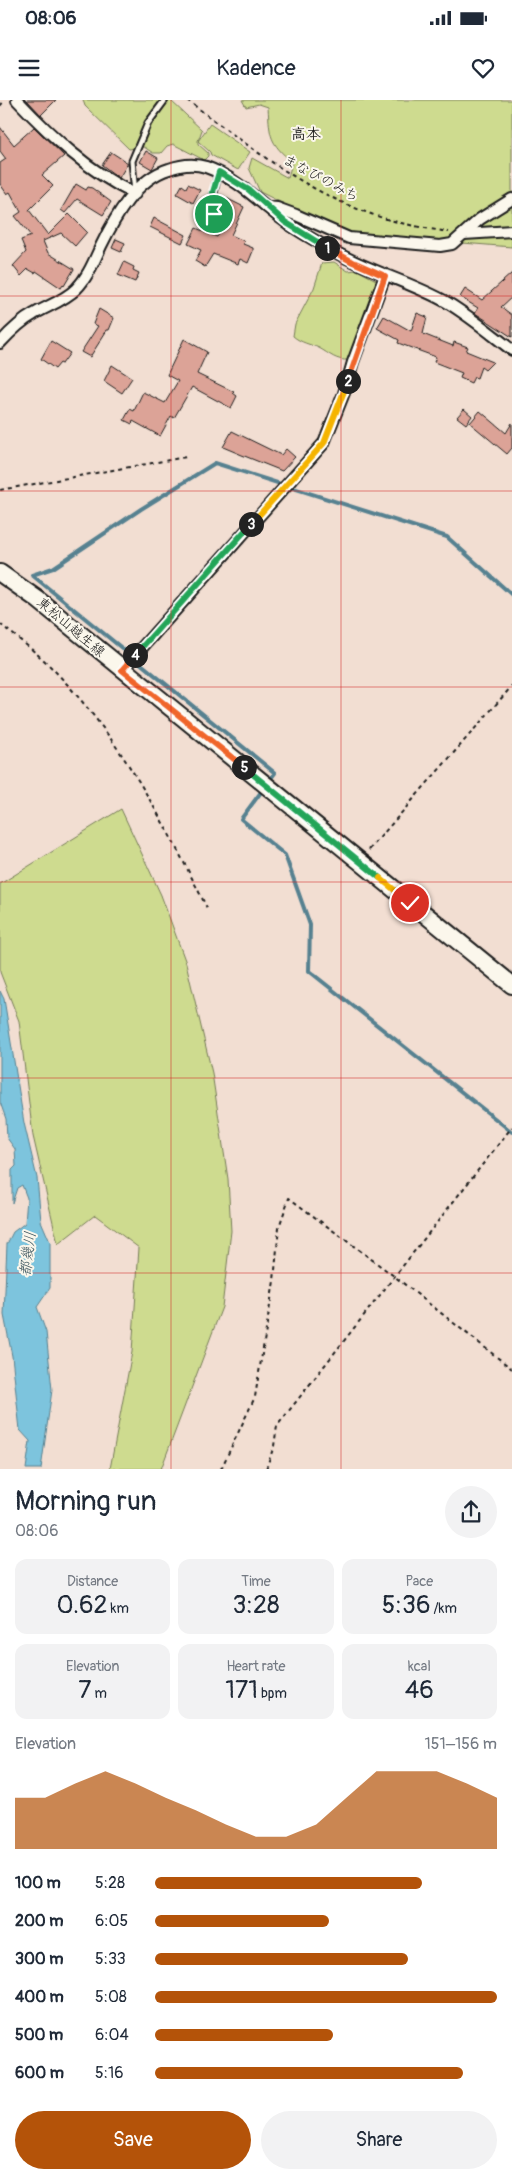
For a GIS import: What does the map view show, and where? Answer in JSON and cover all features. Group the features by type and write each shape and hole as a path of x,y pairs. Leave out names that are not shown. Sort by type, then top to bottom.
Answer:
{"main road":[{"name":"東松山越生線","path":"0,573 37,599 512,986"}],"street":[{"path":"17,100 49,134 83,161 135,194"},
{"path":"0,343 24,320 76,289 89,270 107,234 144,182 169,168 193,164 219,172 249,190 285,222 353,262 448,303 478,323 512,350"},
{"path":"266,207 276,208 296,215 349,238 440,246 452,244 480,220 512,199"},
{"path":"464,234 512,232"},
{"path":"122,670 324,443 344,393 353,362 385,276"}],"lane":[{"path":"135,194 132,161 148,123 165,100"},
{"path":"218,221 212,204 219,172"}],"path":[{"path":"0,106 4,100"},
{"name":"まなびのみち","path":"187,100 278,167 324,193 370,214 415,227 464,234"},
{"path":"0,490 186,457"},
{"path":"0,624 46,662 91,713 134,770 163,820 208,908"},
{"path":"359,861 512,686"},
{"path":"266,1469 274,1446 276,1426 512,1127"},
{"path":"220,1469 255,1398 274,1280 279,1227 288,1198 394,1276 512,1369"}],"green space":[{"path":"83,100 170,100 202,130 198,144 208,153 208,156 204,160 173,144 167,146 161,153 153,153 144,147 129,149 85,106"},
{"path":"242,100 512,100 512,247 350,234 328,226 260,192 249,168 252,158 288,178 292,162 279,149 272,138 268,107 259,104 246,107"},
{"path":"210,124 250,152 238,170 211,155 198,141"},
{"path":"334,262 348,271 357,270 376,280 375,291 349,360 337,358 293,336 295,324 314,288 322,263"},
{"path":"121,809 161,895 186,963 212,1073 228,1179 231,1231 222,1307 161,1469 110,1469 132,1352 139,1248 95,1215 58,1244 33,1136 19,1021 0,972 0,884"}],"water":[{"name":"都幾川","path":"0,991 4,999 24,1123 37,1178 41,1221 50,1242 50,1288 37,1307 46,1332 52,1390 41,1469 26,1469 30,1441 20,1430 12,1356 4,1315 7,1244 13,1232 25,1223 27,1198 22,1185 17,1188 12,1203 12,1170 16,1166 15,1149 7,1138 6,1119 0,1102"}],"building":[{"path":"27,100 56,100 41,115"},
{"path":"0,127 14,145 34,127 64,156 42,175 53,186 29,210 48,235 69,214 87,232 75,246 61,233 43,241 48,253 74,269 61,288 36,271 35,273 28,269 21,276 13,266 26,252 21,240 31,236 15,216 21,212 10,192 7,194 0,184 0,163 6,159 0,151"},
{"path":"146,151 158,158 152,169 140,162"},
{"path":"111,152 128,163 119,178 102,165"},
{"path":"76,184 86,190 88,187 92,188 111,202 103,215 77,199 65,213 61,210"},
{"path":"188,184 200,190 193,203 177,194 182,185 186,188"},
{"path":"224,197 244,207 231,235 244,241 243,244 253,248 253,251 248,263 240,259 238,264 213,254 205,267 195,261 201,250 188,244 196,228 217,237 229,214 218,209"},
{"path":"154,218 186,235 182,243 150,227"},
{"path":"116,239 125,243 121,252 112,248"},
{"path":"124,262 134,267 133,270 139,273 135,282 118,275"},
{"path":"512,273 512,297 501,307 512,315 512,337 475,313 478,308 460,297 465,289 482,300"},
{"path":"99,309 114,318 109,330 107,330 90,357 81,352 98,326 93,324"},
{"path":"417,313 427,317 423,334 453,346 454,342 468,347 466,351 493,362 485,370 481,367 477,378 474,377 471,383 460,378 462,373 434,362 436,357 398,343 399,340 377,328 384,316 411,331"},
{"path":"184,339 207,352 197,374 234,392 237,396 231,408 192,387 174,418 171,416 160,436 133,421 132,424 124,420 130,409 134,411 143,392 165,403 178,381 167,375"},
{"path":"51,341 70,353 62,364 60,363 55,369 41,359"},
{"path":"112,365 132,378 122,393 104,381"},
{"path":"464,409 472,416 466,424 457,417"},
{"path":"480,411 506,433 512,423 512,448 507,454 470,423"},
{"path":"232,431 281,455 286,449 295,457 282,471 242,455 223,447"}],"waterway":[{"path":"32,575 53,568 141,509 215,463 447,537 512,595"},
{"path":"32,575 275,773 268,782"},
{"path":"264,788 241,819 285,855 310,925 309,971 512,1132"}],"district":[{"name":"高本","path":"306,134"}],"route":[{"path":"214,214 212,204 213,192 219,172 249,190 285,222 353,262 385,276 380,285 353,362 344,393 324,443 122,670 226,752 410,903"}]}
